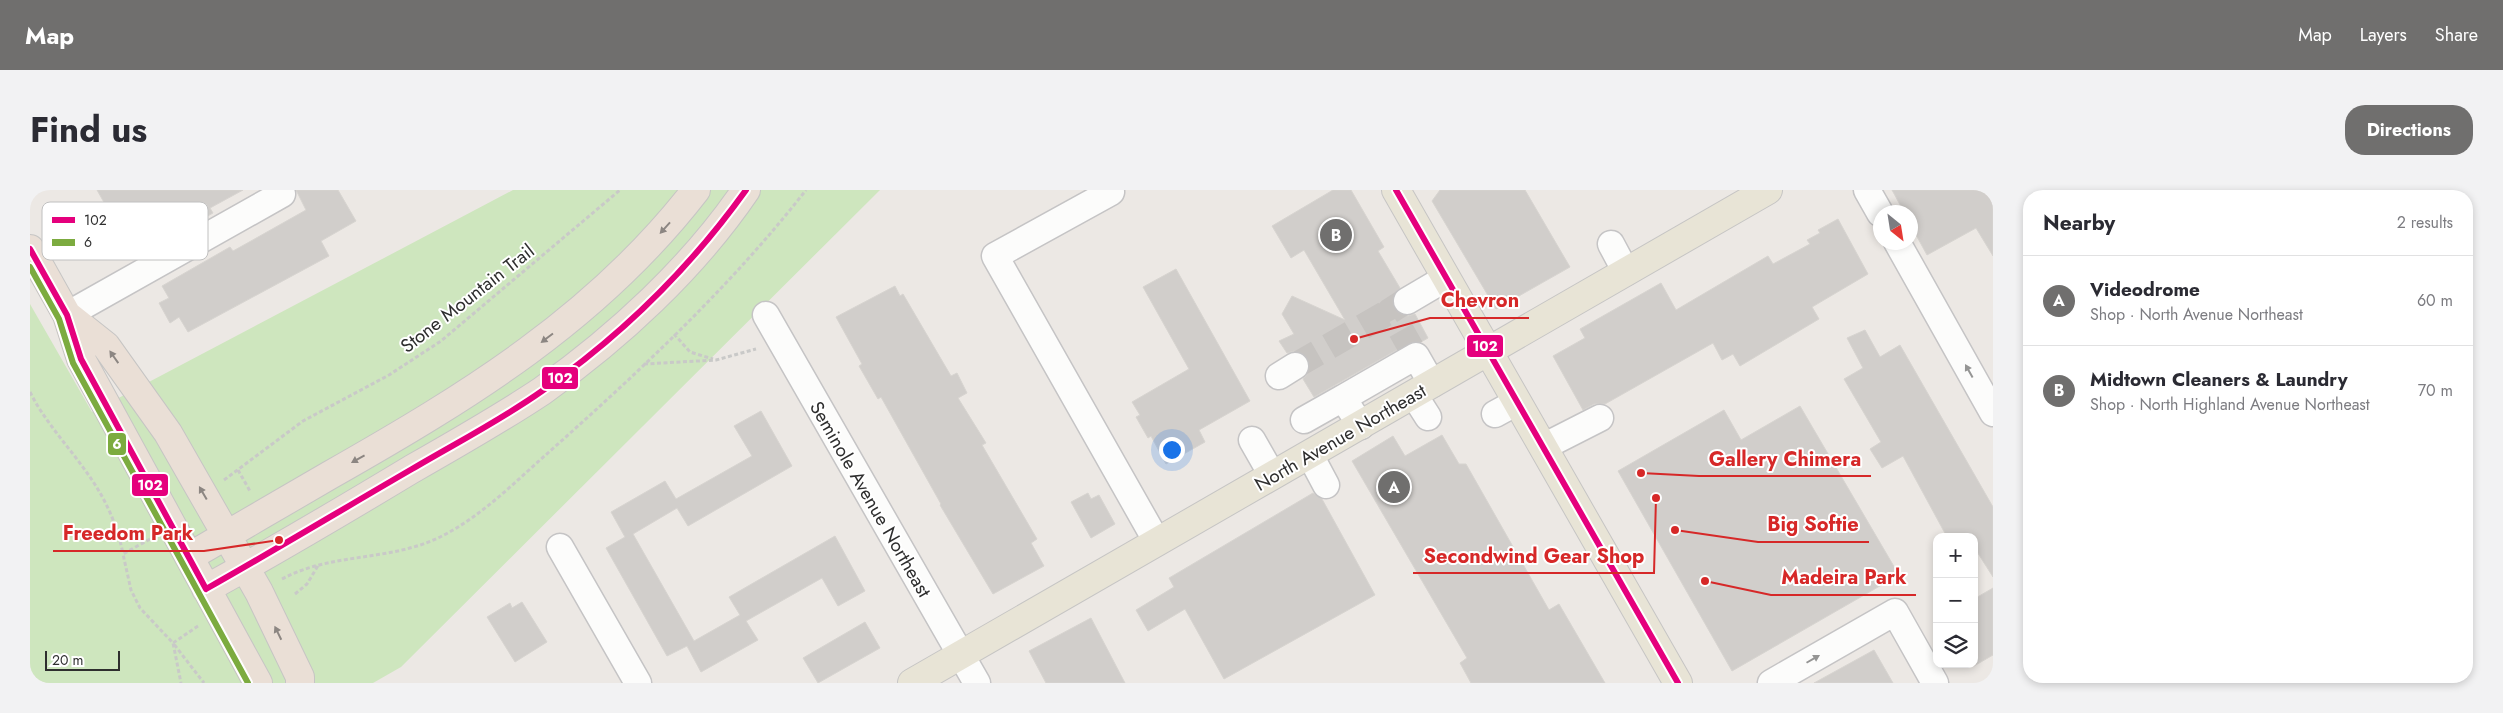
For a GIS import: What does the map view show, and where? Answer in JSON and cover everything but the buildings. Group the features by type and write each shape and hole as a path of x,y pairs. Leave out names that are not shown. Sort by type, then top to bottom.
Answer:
{"highway":[{"path":"190,557 400,435 508,366 547,338 618,278 674,218 696,190"},
{"path":"206,588 244,568 492,422 568,371 667,284 716,229 746,190"},
{"path":"30,249 67,315 81,359 258,683"},
{"path":"67,315 106,346 168,433 244,568 296,669 300,683"}],"main road":[{"name":"North Avenue Northeast","path":"912,683 1272,475 1361,426 1425,398 1488,351 1768,190"},
{"path":"1402,192 1446,278 1488,351 1506,408 1543,447 1678,683"}],"street":[{"path":"1867,190 1875,205"},
{"path":"1111,192 995,256 1157,542"},
{"path":"208,236 282,194"},
{"path":"1610,244 1626,272"},
{"path":"1901,250 1993,413"},
{"path":"67,315 165,260"},
{"path":"1407,301 1446,278"},
{"name":"Seminole Avenue Northeast","path":"772,326 977,683"},
{"path":"1326,485 1302,417 1344,398 1414,352 1425,398"},
{"path":"1344,398 1361,426"},
{"path":"1543,447 1600,418"},
{"path":"1252,440 1272,475"},
{"path":"560,547 638,683"},
{"path":"1771,683 1895,612 1935,683"}],"path":[{"name":"Stone Mountain Trail","path":"222,481 303,421 389,375 441,341 620,190"},
{"path":"296,572 320,563 388,554 428,542 456,528 510,486 595,411 738,270 806,190"},
{"path":"643,364 716,360 749,352 772,326"},
{"path":"674,334 690,352 716,360"},
{"path":"30,392 37,406 93,481 113,519 131,590 140,608 173,643 204,683"},
{"path":"238,470 251,491"},
{"path":"123,554 156,535"},
{"path":"295,594 307,584 320,563"},
{"path":"173,643 200,625"},
{"path":"173,643 181,683"}],"green space":[{"path":"513,190 880,190 401,667 373,683 30,683 30,304 92,412"}],"tunnel":[{"path":"1404,302 1390,311 1411,348"},
{"path":"1295,366 1390,311"}],"transit line":[{"name":"102","path":"30,249 67,315 81,359 206,589 494,422 571,370 653,299 702,247 746,190"},
{"name":"102","path":"1396,190 1678,683"},
{"name":"6","path":"30,267 59,319 73,363 248,683"}],"place":[{"name":"Midtown Cleaners & Laundry","path":"1336,235"},
{"name":"Chevron","path":"1354,339"},
{"name":"Gallery Chimera","path":"1641,473"},
{"name":"Videodrome","path":"1394,487"},
{"name":"Secondwind Gear Shop","path":"1656,498"},
{"name":"Big Softie","path":"1675,530"},
{"name":"Freedom Park","path":"279,540"},
{"name":"Madeira Park","path":"1705,581"}]}
